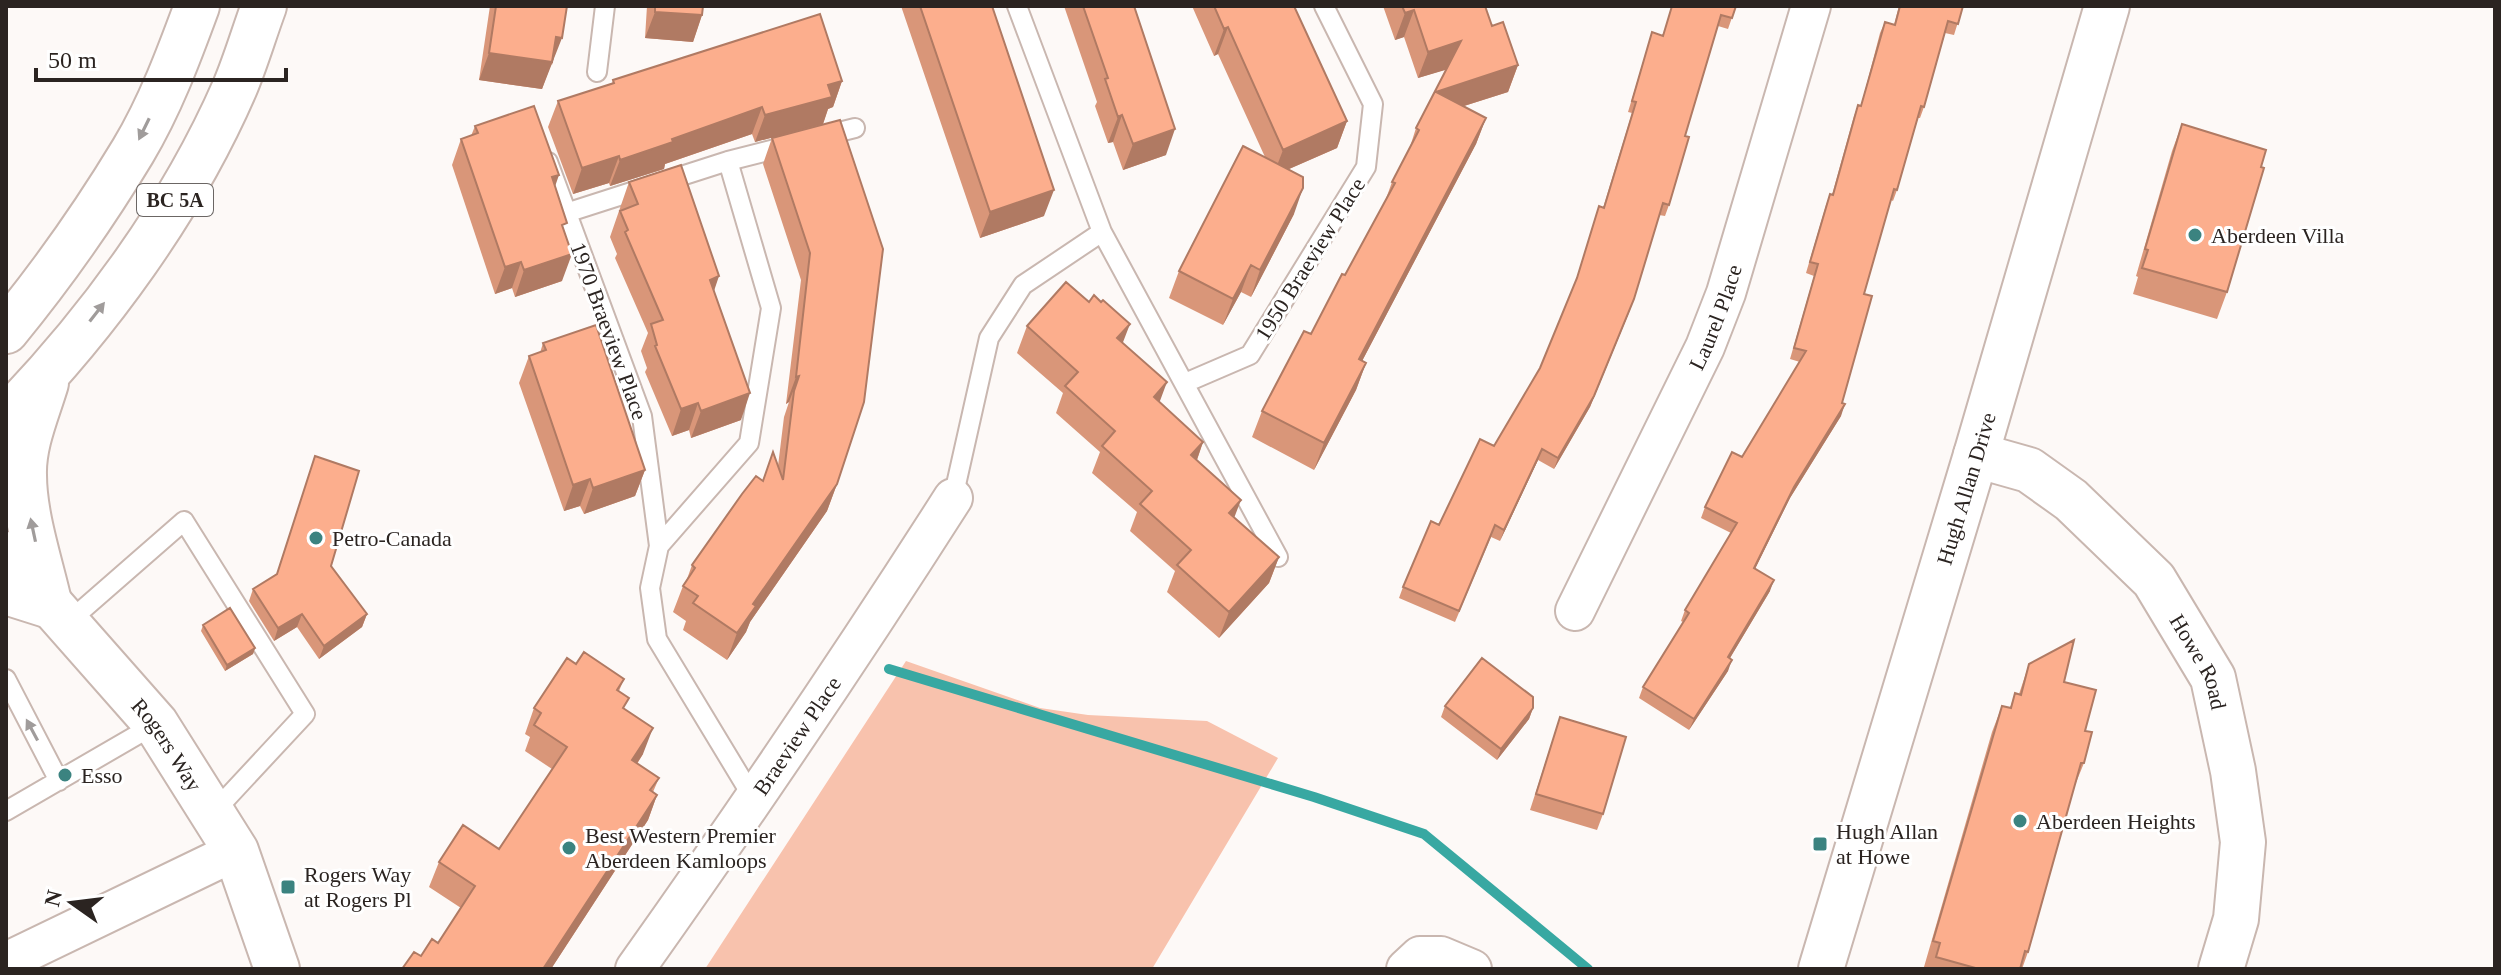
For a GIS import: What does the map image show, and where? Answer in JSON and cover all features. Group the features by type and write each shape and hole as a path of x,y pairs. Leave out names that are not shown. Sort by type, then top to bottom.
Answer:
{"main road":[{"name":"BC 5A","path":"6,331 69,247 134,149 178,59 197,6"},
{"name":"BC 5A","path":"6,418 49,374 124,276 187,182 235,87 264,6"},
{"name":"Hugh Allan Drive","path":"1821,969 2107,6"},
{"path":"6,300 69,247"},
{"path":"49,374 29,436 24,474 27,504 58,615"},
{"name":"Howe Road","path":"1976,455 2029,470 2071,500 2154,580 2213,678 2233,771 2243,842 2236,919 2221,969"},
{"name":"Rogers Way","path":"6,554 156,724 236,851 277,969"},
{"path":"6,592 58,615"}],"street":[{"name":"Laurel Place","path":"1575,611 1711,333 1726,293 1811,6"},
{"name":"Braeview Place","path":"635,969 755,801 953,498"},
{"path":"6,962 236,851"},
{"path":"1406,969 1420,956 1441,956 1472,969"}],"lane":[{"path":"597,72 605,6"},
{"path":"1017,6 1102,232 1278,557"},
{"name":"1950 Braeview Place","path":"1185,383 1250,355 1366,167 1373,104 1324,6"},
{"name":"1970 Braeview Place","path":"566,213 728,161 855,128"},
{"name":"1970 Braeview Place","path":"540,139 642,416 659,546 650,588 657,639 755,801"},
{"name":"1970 Braeview Place","path":"659,546 749,443 771,308 728,161"},
{"path":"953,498 989,338 1023,285 1102,232"},
{"path":"58,615 184,521 305,714 212,814"},
{"path":"6,679 59,781"},
{"path":"6,811 156,724"}],"shaded area":[{"path":"906,661 1040,708 1088,715 1207,721 1278,758 1152,969 705,969"}],"building":[{"path":"496,6 567,6 562,38 556,37 552,62 489,53"},
{"path":"655,6 703,6 702,15 655,12"},
{"path":"920,6 992,6 1054,190 990,212"},
{"path":"1083,6 1134,6 1175,129 1133,144 1122,115 1118,117"},
{"path":"1214,6 1294,6 1347,121 1283,150 1228,27 1224,29"},
{"path":"1402,6 1485,6 1492,26 1503,22 1518,65 1436,92 1486,118 1359,359 1366,363 1324,443 1262,411 1304,331 1311,334 1395,183 1392,182 1419,130 1416,128 1461,41 1428,52 1414,10 1405,13"},
{"path":"1672,6 1736,6 1732,18 1721,15 1685,136 1689,137 1669,205 1663,203 1634,299 1594,396 1558,458 1542,449 1504,530 1495,525 1459,611 1403,587 1431,521 1439,525 1480,439 1494,446 1540,368 1577,278 1599,206 1604,208 1636,102 1632,101 1652,32 1663,36"},
{"path":"1900,6 1963,6 1958,24 1948,21 1924,107 1921,106 1897,190 1894,189 1864,294 1872,296 1842,403 1845,404 1794,487 1754,568 1774,580 1728,657 1732,660 1694,719 1643,687 1689,613 1685,610 1737,523 1705,507 1732,452 1742,457 1806,351 1794,348 1818,264 1810,262 1885,22 1895,25"},
{"path":"820,14 842,81 828,85 832,97 765,115 762,107 620,160 619,156 582,168 558,101 614,83 613,80"},
{"path":"534,106 559,175 552,177 567,223 562,225 572,254 524,270 521,262 505,267 461,139 478,133 475,126"},
{"path":"840,120 883,249 864,402 837,484 753,604 756,606 737,633 693,603 698,596 683,586 695,568 692,565 742,494 756,476 763,481 773,452 783,480 794,391 799,376 796,377 810,253 772,138"},
{"name":"Aberdeen Villa","path":"2182,124 2266,150 2261,167 2264,168 2227,292 2142,268"},
{"path":"1243,146 1303,177 1303,188 1260,270 1251,265 1233,299 1179,271"},
{"path":"681,165 719,276 710,280 750,393 701,411 698,403 681,409 655,346 651,324 663,320 625,232 628,230 620,211 638,204 629,182"},
{"path":"1066,282 1089,302 1094,295 1101,302 1103,300 1130,324 1117,338 1167,382 1154,397 1203,442 1191,455 1241,500 1229,513 1279,557 1229,612 1177,565 1191,550 1140,504 1152,491 1102,446 1115,431 1065,386 1078,372 1027,326"},
{"path":"596,325 645,470 593,488 590,479 573,485 529,356 546,350 543,343"},
{"path":"315,456 359,471 331,566 367,614 324,646 302,614 278,628 253,589 277,574"},
{"path":"230,608 255,648 227,665 203,625"},
{"name":"Aberdeen Heights","path":"2074,640 2064,682 2096,690 2085,731 2092,732 2028,952 2025,951 2020,969 1979,969 1936,957 1940,943 1933,941 2002,706 2011,708 2015,693 2021,695 2029,664"},
{"name":"Best Western Premier Aberdeen Kamloops","path":"584,652 624,679 617,690 629,698 623,708 653,728 632,760 659,778 650,790 657,795 543,969 402,969 414,952 421,956 432,939 438,943 475,886 439,862 463,825 499,849 567,747 534,725 541,713 534,708 567,658 576,664"},
{"path":"1482,658 1533,697 1533,708 1501,749 1445,706"},
{"path":"1560,717 1626,737 1603,814 1536,794"}],"waterway":[{"path":"889,669 1314,797 1424,834 1588,969"}],"place":[{"name":"Aberdeen Villa","path":"2195,235"},
{"name":"Petro-Canada","path":"316,538"},
{"name":"Esso","path":"65,775"},
{"name":"Aberdeen Heights","path":"2020,821"},
{"name":"Hugh Allan at Howe","path":"1820,844"},
{"name":"Best Western Premier Aberdeen Kamloops","path":"569,848"},
{"name":"Rogers Way at Rogers Pl","path":"288,887"}]}
